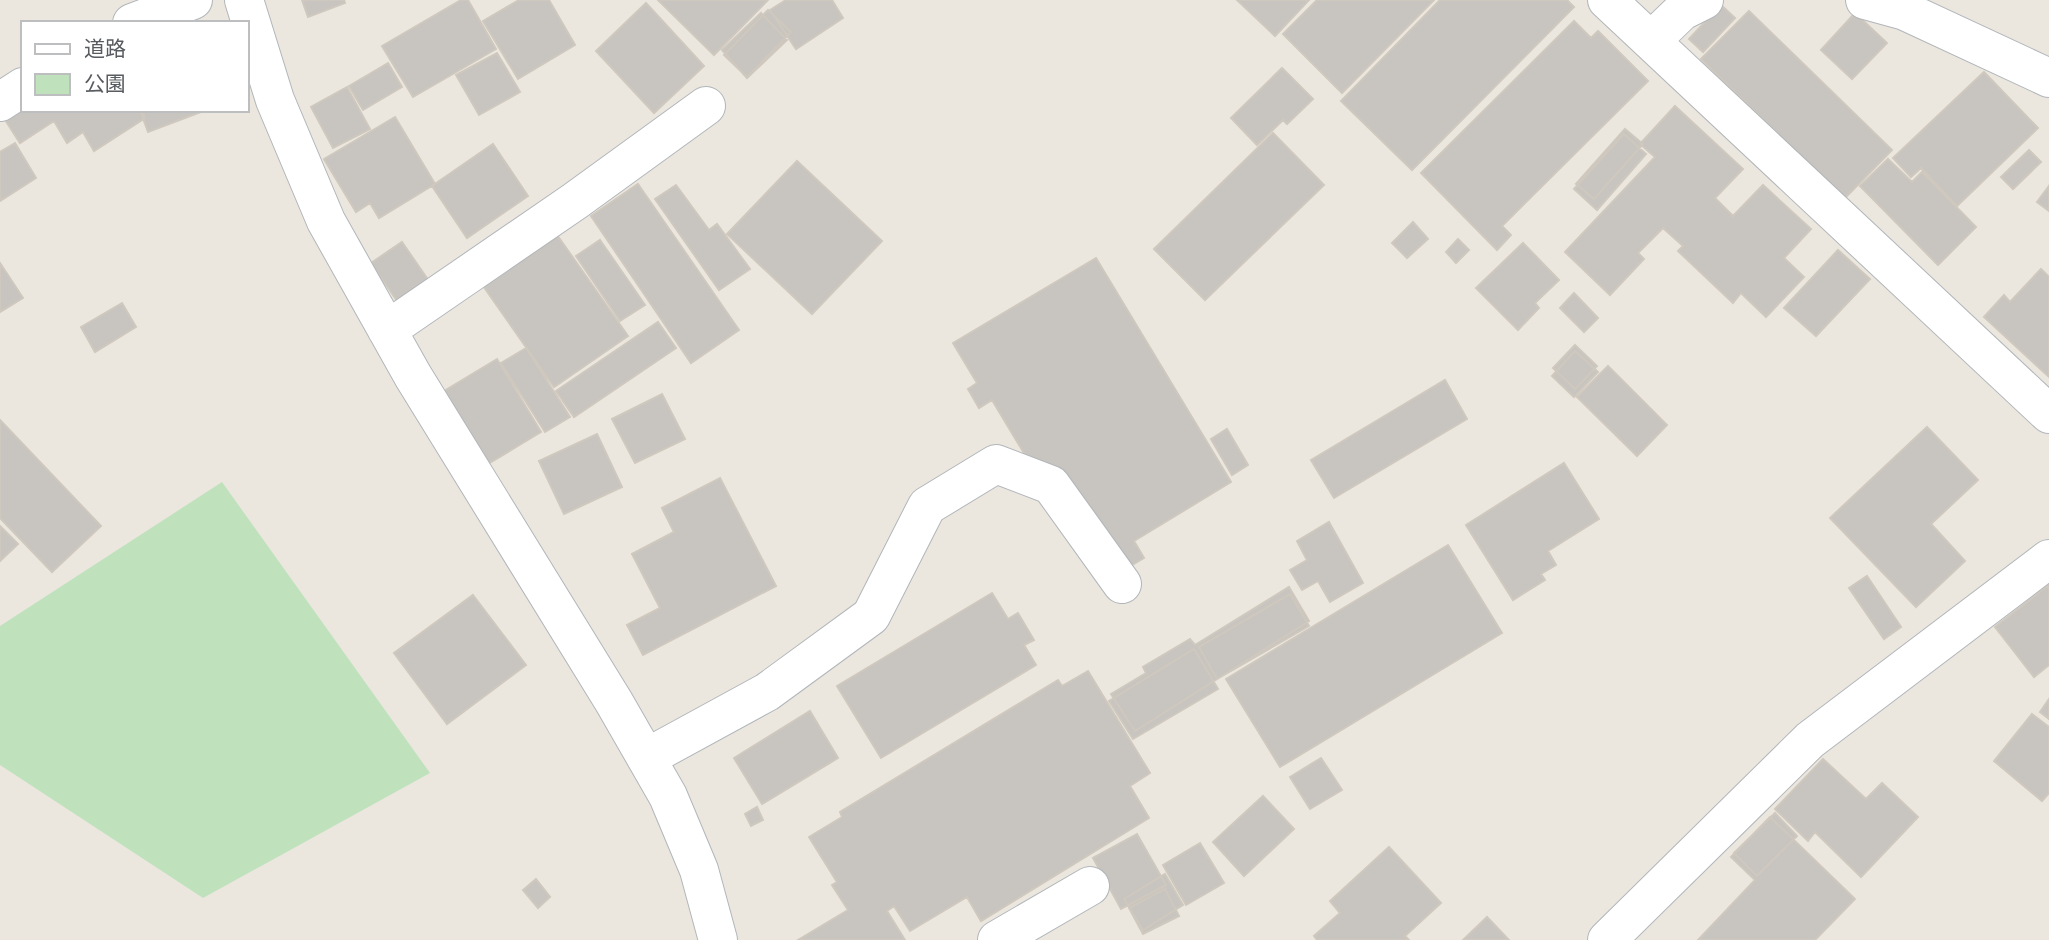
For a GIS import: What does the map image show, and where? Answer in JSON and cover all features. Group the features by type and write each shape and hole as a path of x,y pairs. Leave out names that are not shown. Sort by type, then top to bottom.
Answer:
{"street":[{"path":"137,21 193,0"},
{"path":"244,0 275,100 326,221 387,330 668,796 699,870 718,940"},
{"path":"1607,0 2049,414"},
{"path":"1651,41 1682,11 1703,0"},
{"path":"1865,0 1905,11 2049,78"},
{"path":"0,102 21,88"},
{"path":"387,330 575,201 706,106"},
{"path":"646,758 767,692 871,615 927,506 996,464 1051,485 1122,584"},
{"path":"1607,940 1810,740 2049,559"},
{"path":"997,940 1090,886"}],"green space":[{"path":"222,482 430,773 203,898 0,765 0,626"}],"building":[{"path":"302,0 344,0 345,3 308,17"},
{"path":"461,0 468,0 496,49 413,97 382,46"},
{"path":"519,0 549,0 575,45 518,79 483,21"},
{"path":"658,0 768,0 714,55"},
{"path":"786,0 832,0 843,18 796,49 770,10"},
{"path":"1237,0 1309,0 1275,36"},
{"path":"1317,0 1434,0 1342,93 1283,34"},
{"path":"1440,0 1567,0 1574,7 1412,170 1341,101"},
{"path":"646,3 704,66 654,113 596,51"},
{"path":"1721,5 1735,18 1703,52 1689,39"},
{"path":"768,10 791,32 747,77 724,55"},
{"path":"1749,11 1892,150 1844,199 1701,59"},
{"path":"761,13 787,40 747,78 722,50"},
{"path":"1855,13 1887,43 1852,79 1821,50"},
{"path":"1574,21 1591,38 1598,31 1648,81 1502,226 1511,235 1497,250 1421,173"},
{"path":"497,53 520,92 479,115 456,75"},
{"path":"388,63 402,87 363,110 349,86"},
{"path":"1282,68 1313,99 1287,124 1283,120 1257,145 1231,118"},
{"path":"1984,72 2038,128 1957,206 1921,168 1911,177 1893,158"},
{"path":"347,87 370,129 333,148 311,107"},
{"path":"21,99 21,112 143,112 145,118 94,151 83,132 67,143 54,121 20,143 0,112"},
{"path":"1675,106 1743,169 1715,198 1733,216 1763,185 1811,229 1784,258 1804,277 1766,317 1741,293 1733,303 1678,251 1683,246 1663,228 1638,253 1644,259 1610,295 1565,252 1655,157 1640,144"},
{"path":"141,112 201,112 148,132"},
{"path":"395,117 435,184 379,218 370,203 356,212 324,159"},
{"path":"1625,129 1643,144 1594,199 1576,184"},
{"path":"1273,133 1324,185 1205,300 1154,249"},
{"path":"1624,134 1646,154 1597,210 1574,189"},
{"path":"15,143 36,178 0,201 0,152"},
{"path":"493,144 528,196 467,238 432,186"},
{"path":"2029,150 2041,162 2013,189 2001,177"},
{"path":"1888,159 1912,182 1922,172 1976,227 1938,265 1860,186"},
{"path":"797,161 882,241 812,314 727,234"},
{"path":"638,184 739,330 691,363 591,216"},
{"path":"676,185 709,230 717,224 750,269 719,290 655,199"},
{"path":"2049,186 2049,211 2037,202"},
{"path":"1413,222 1428,239 1407,258 1392,243"},
{"path":"555,232 628,336 554,387 481,283"},
{"path":"1458,239 1469,250 1456,263 1446,252"},
{"path":"600,240 645,305 620,321 576,256"},
{"path":"402,242 433,287 402,308 371,263"},
{"path":"1523,243 1559,280 1535,303 1539,308 1518,330 1476,288"},
{"path":"1838,250 1870,279 1816,336 1784,308"},
{"path":"1096,258 1231,482 1134,541 1144,558 1102,583 992,400 979,408 968,389 977,383 953,343"},
{"path":"0,263 23,298 0,312"},
{"path":"2041,269 2049,277 2049,377 1984,317 2004,295 2010,302"},
{"path":"1574,293 1598,318 1584,332 1560,308"},
{"path":"122,303 136,327 95,352 81,327"},
{"path":"658,322 676,348 574,417 556,391"},
{"path":"1575,345 1597,366 1575,389 1553,368"},
{"path":"526,348 570,417 545,432 501,363"},
{"path":"1575,351 1598,372 1574,397 1552,376"},
{"path":"497,359 541,432 488,464 444,391"},
{"path":"1608,366 1667,425 1637,456 1577,397"},
{"path":"1445,380 1467,419 1334,498 1311,460"},
{"path":"662,394 685,439 635,463 612,419"},
{"path":"0,420 101,526 52,572 0,518"},
{"path":"1927,427 1978,480 1931,524 1965,561 1916,607 1830,518"},
{"path":"1227,429 1248,465 1232,475 1211,439"},
{"path":"597,434 622,487 564,514 539,461"},
{"path":"1564,463 1599,519 1548,551 1556,565 1541,574 1545,580 1513,600 1466,525"},
{"path":"720,478 776,586 643,655 627,625 660,608 632,554 674,532 662,508"},
{"path":"1329,522 1363,583 1330,602 1318,581 1302,590 1290,570 1307,560 1297,541"},
{"path":"0,526 18,544 0,561"},
{"path":"1448,545 1502,633 1280,767 1226,679"},
{"path":"1867,576 1901,627 1884,639 1849,588"},
{"path":"2049,585 2049,665 2034,677 1995,627"},
{"path":"1289,587 1309,621 1135,731 1111,694 1146,673 1143,667 1190,639 1195,645"},
{"path":"992,593 1008,619 1018,613 1034,640 1024,645 1036,665 881,758 837,686"},
{"path":"1290,594 1309,626 1217,679 1199,647"},
{"path":"473,595 526,665 447,724 394,653"},
{"path":"1194,649 1218,689 1133,739 1109,701"},
{"path":"1088,671 1150,773 1130,786 1149,818 981,921 967,897 910,931 894,906 887,911 905,940 798,940 848,910 832,885 837,882 809,837 842,817 840,812 1058,680 1062,686"},
{"path":"2049,699 2049,719 2040,712"},
{"path":"810,711 838,758 762,804 734,758"},
{"path":"2032,714 2049,727 2049,793 2042,801 1994,761"},
{"path":"1321,758 1342,790 1310,809 1290,777"},
{"path":"1823,759 1866,799 1882,783 1918,817 1861,877 1815,832 1808,841 1775,809"},
{"path":"1263,796 1294,829 1244,876 1213,842"},
{"path":"757,807 763,820 751,826 745,814"},
{"path":"1775,813 1797,836 1757,876 1734,853"},
{"path":"1770,817 1855,899 1815,940 1698,940 1755,880 1731,857"},
{"path":"1137,834 1166,885 1121,909 1093,858"},
{"path":"1200,843 1224,883 1186,905 1163,865"},
{"path":"1389,847 1441,903 1405,936 1409,940 1317,940 1314,936 1340,913 1330,901"},
{"path":"1165,874 1183,905 1143,930 1124,899"},
{"path":"536,879 550,897 538,908 523,890"},
{"path":"1165,889 1179,916 1143,934 1129,908"},
{"path":"1487,917 1509,940 1463,940"}]}
